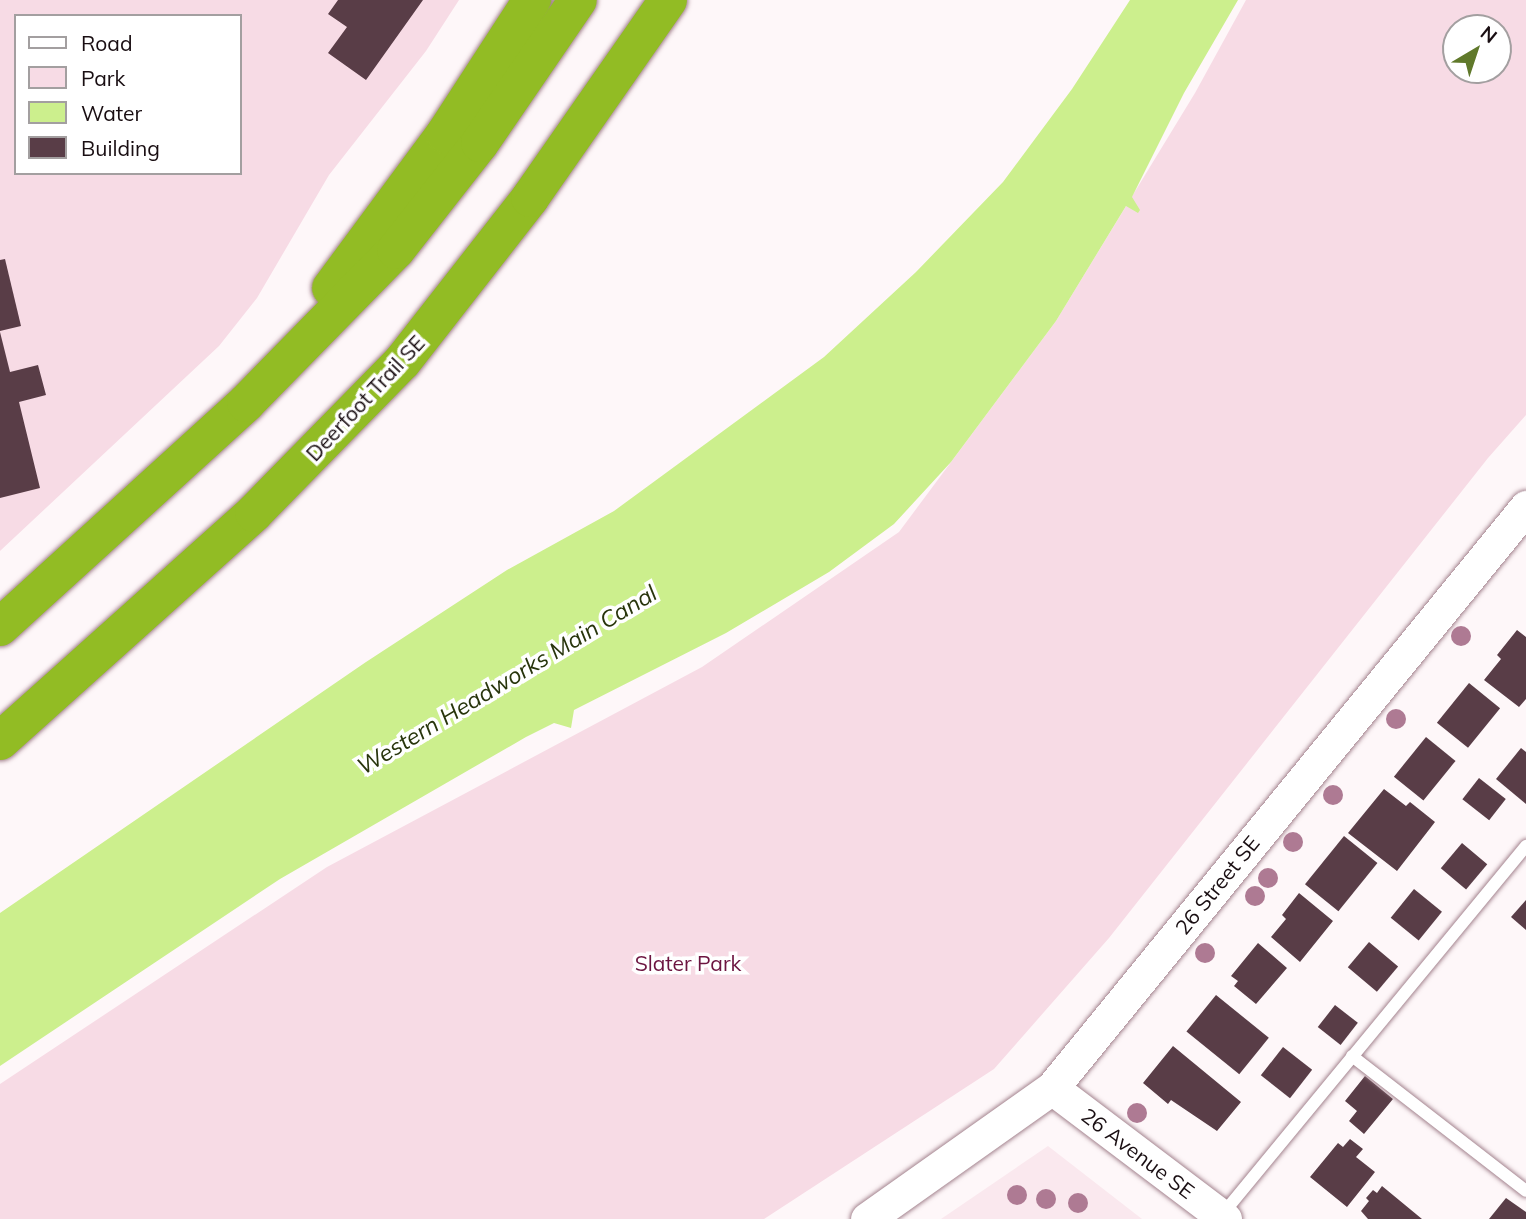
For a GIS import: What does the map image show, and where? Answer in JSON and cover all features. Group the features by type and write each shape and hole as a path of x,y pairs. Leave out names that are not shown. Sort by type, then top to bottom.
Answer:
{"highway":[{"path":"246,403 444,134 532,0"},
{"path":"0,627 246,403 396,250 480,143 578,0"},
{"name":"Deerfoot Trail SE","path":"0,741 254,513 402,362 530,198 668,0"}],"street":[{"name":"26 Street SE","path":"867,1219 1052,1088 1526,507"},
{"name":"26 Avenue SE","path":"1052,1088 1223,1218"}],"lane":[{"path":"1223,1218 1352,1056 1526,846"},
{"path":"1352,1056 1526,1191"}],"shaded area":[{"path":"1048,1146 1142,1219 941,1219"}],"green space":[{"path":"0,0 459,0 426,51 329,175 257,298 219,346 0,551"},
{"name":"Slater Park","path":"1246,0 1526,0 1526,415 1488,458 1109,938 994,1069 764,1219 0,1219 0,1084 327,867 702,667 899,532 1056,321 1195,93"}],"water":[{"name":"Western Headworks Main Canal","path":"1130,0 1238,0 1184,93 1132,197 1140,210 1138,213 1126,206 1056,321 951,462 894,524 829,572 726,633 574,710 571,728 554,723 526,737 280,879 0,1066 0,913 366,662 507,570 614,511 824,357 916,272 1003,182 1072,89"}],"building":[{"path":"338,0 423,0 366,80 328,53 347,27 328,14"},
{"path":"5,259 21,326 0,331 0,260"},
{"path":"0,332 10,372 38,365 46,395 19,402 40,488 0,498"},
{"path":"1517,630 1526,637 1526,699 1519,707 1484,680 1501,659 1497,655"},
{"path":"1469,683 1500,708 1468,748 1437,723"},
{"path":"1426,737 1456,761 1423,801 1394,777"},
{"path":"1521,748 1526,752 1526,804 1496,779"},
{"path":"1479,778 1506,799 1489,820 1462,799"},
{"path":"1384,789 1406,806 1410,802 1435,822 1397,871 1348,833"},
{"path":"1344,836 1377,863 1338,911 1305,884"},
{"path":"1462,843 1487,864 1466,889 1441,868"},
{"path":"1414,889 1442,912 1419,940 1391,918"},
{"path":"1299,893 1333,921 1300,962 1271,937 1286,919 1282,915"},
{"path":"1526,900 1526,930 1511,917"},
{"path":"1369,942 1398,966 1377,992 1348,967"},
{"path":"1258,943 1287,968 1256,1004 1234,986 1238,981 1231,976"},
{"path":"1216,995 1269,1038 1239,1074 1186,1032"},
{"path":"1335,1005 1358,1023 1341,1045 1318,1027"},
{"path":"1173,1046 1241,1102 1217,1131 1171,1100 1168,1104 1143,1083"},
{"path":"1283,1047 1312,1070 1290,1098 1261,1075"},
{"path":"1365,1076 1393,1099 1364,1134 1349,1121 1357,1111 1345,1101"},
{"path":"1350,1139 1363,1149 1356,1157 1375,1172 1347,1207 1310,1177 1338,1143 1343,1147"},
{"path":"1382,1186 1422,1219 1368,1219 1361,1211 1369,1201 1366,1198 1373,1190 1377,1193"},
{"path":"1506,1198 1526,1212 1526,1219 1489,1219"}]}
